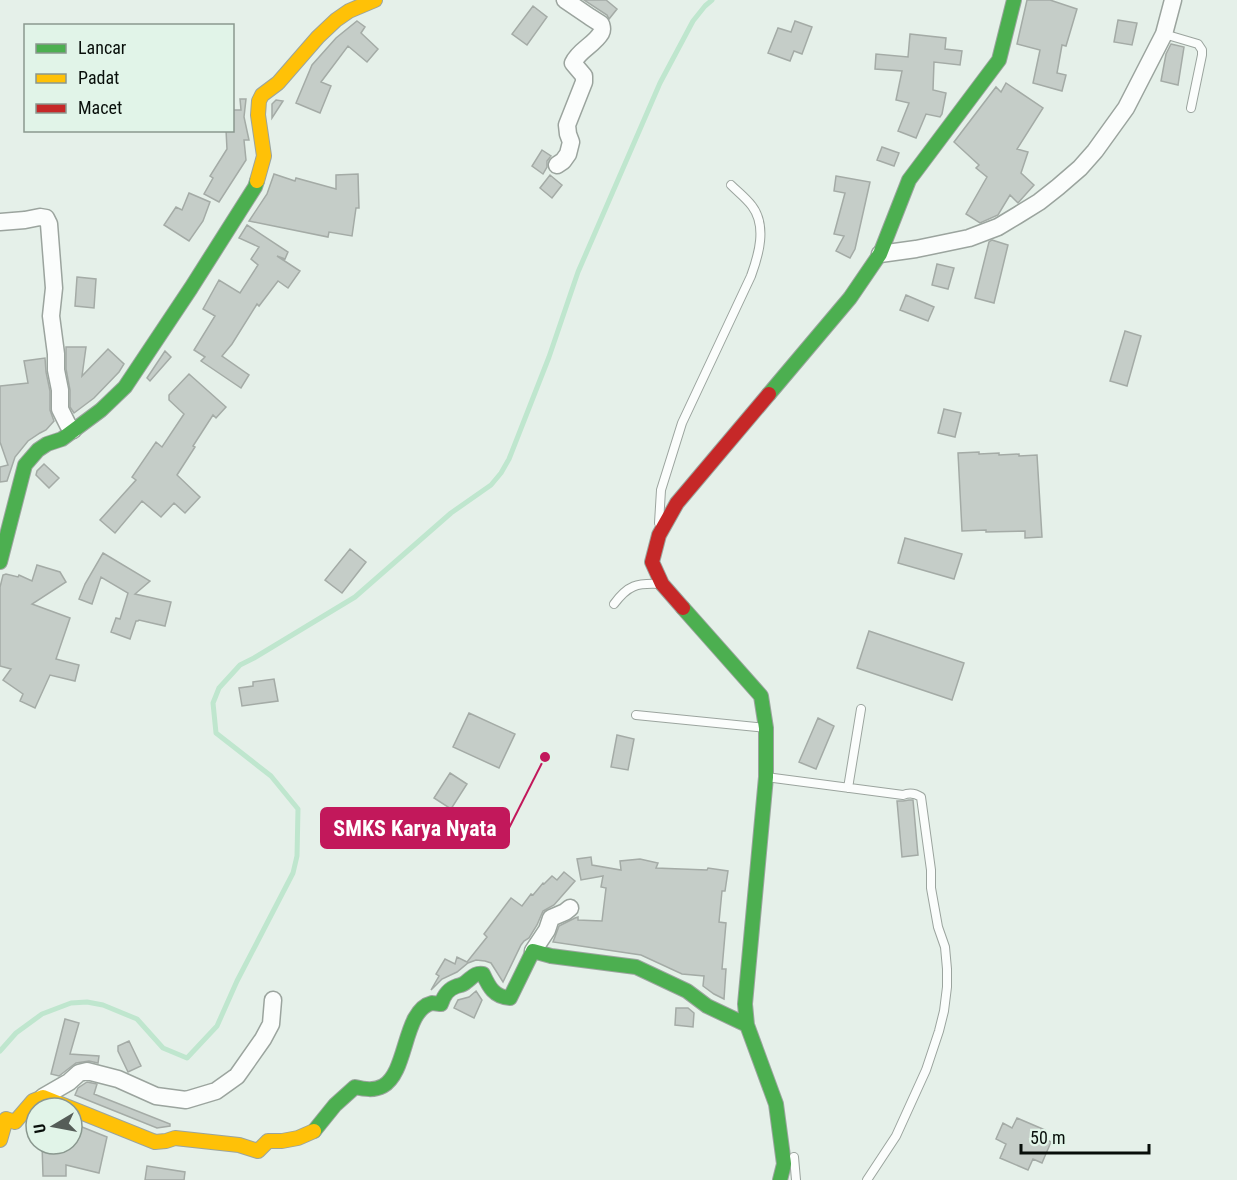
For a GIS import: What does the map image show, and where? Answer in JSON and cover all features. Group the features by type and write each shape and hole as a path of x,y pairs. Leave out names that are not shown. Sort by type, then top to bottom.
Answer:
{"street":[{"path":"0,562 25,465 38,450 62,439 101,410 125,387 161,335 255,187 264,154 259,128 259,100 264,92 276,85 316,40 344,14 354,7 375,0"},
{"path":"557,165 568,154 571,142 567,125 584,82 584,76 573,63 575,58 601,33 602,28 601,24 565,0"},
{"path":"780,1180 784,1164 776,1104 747,1025 745,1005 766,777 766,728 761,696 662,584 652,562 659,535 677,503 850,298 880,254 909,180 999,60 1014,0"},
{"path":"880,254 969,238 998,227 1039,202 1080,168 1126,108 1164,34 1173,0"},
{"path":"0,222 40,217 46,218 50,224 54,297 51,316 60,390 60,409 73,430"},
{"path":"84,1113 155,1142 176,1138 239,1145 258,1151 268,1141 298,1138 314,1131 335,1105 355,1087 366,1091 377,1090 388,1082 400,1062 418,1014 432,1003 441,1004 445,994 452,988 465,984 475,974 483,974 491,991 506,999 510,998 533,951 547,930 551,918 570,908"},
{"path":"533,951 551,956 636,967 687,991 707,1006 747,1025"},
{"path":"45,1096 69,1082 80,1072 87,1071 118,1079 156,1096 186,1100 216,1091 237,1076 263,1039 271,1024 273,1000"},
{"path":"0,1140 6,1119 15,1122 24,1112"}],"lane":[{"path":"1164,34 1198,44 1202,50 1191,108"},
{"path":"659,535 662,490 682,423 758,257 759,218 751,205 731,185"},
{"path":"614,604 621,594 634,586 645,583 662,584"},
{"path":"848,788 861,709"},
{"path":"636,715 766,728"},
{"path":"766,777 903,795 910,793 921,797 931,870 931,888 938,927 945,947 947,987 944,1011 926,1070 896,1136 867,1180"},
{"path":"776,1104 783,1112 788,1126"},
{"path":"793,1149 796,1180"}],"building":[{"path":"584,0 606,0 617,9 609,19 607,15"},
{"path":"1027,0 1050,0 1077,9 1066,46 1062,45 1057,73 1066,75 1062,91 1033,83 1040,50 1017,44"},
{"path":"533,6 547,17 527,45 512,34"},
{"path":"1118,20 1137,23 1132,45 1114,42"},
{"path":"357,21 365,27 361,33 378,49 367,62 348,46 321,82 331,86 320,113 296,103 312,65 336,38"},
{"path":"795,21 812,27 802,54 794,51 790,61 768,53 778,28 791,32"},
{"path":"910,34 946,38 945,49 962,51 960,65 934,62 933,90 946,93 942,114 940,117 926,114 916,138 898,131 909,103 896,100 902,71 875,69 876,54 908,57"},
{"path":"1171,44 1184,47 1178,85 1161,81 1166,54"},
{"path":"1006,83 1043,108 1017,149 1028,152 1021,173 1034,185 1018,203 1010,195 998,215 980,223 966,214 987,177 976,168 979,165 954,142 996,87 1001,92"},
{"path":"240,99 246,99 244,117 249,140 244,140 246,160 219,202 204,194 213,178 210,176 227,149 226,132 234,132 234,110 241,110"},
{"path":"276,100 283,101 272,118 272,104"},
{"path":"882,147 899,153 894,166 877,160"},
{"path":"542,150 551,156 543,174 532,166"},
{"path":"274,174 295,181 296,178 336,189 336,175 358,174 359,208 356,208 352,236 329,232 328,237 249,221 267,194"},
{"path":"550,175 562,185 552,198 540,188"},
{"path":"836,176 870,182 855,249 850,258 836,251 844,236 834,234 845,193 834,191"},
{"path":"189,193 210,202 203,221 189,241 164,225 176,207 182,210"},
{"path":"247,225 288,252 285,259 277,256 300,271 288,288 278,281 259,306 257,304 222,356 249,375 241,388 201,361 205,357 194,350 215,316 203,309 219,280 240,293 258,265 251,259 259,247 239,238"},
{"path":"992,240 1008,245 994,303 975,298 989,242"},
{"path":"937,264 954,268 948,289 932,285"},
{"path":"77,277 96,279 94,308 75,306"},
{"path":"906,295 934,307 928,321 900,310"},
{"path":"1125,331 1141,336 1127,386 1110,381"},
{"path":"66,347 86,347 82,376 108,349 124,364 94,398 74,413 70,407"},
{"path":"165,351 171,357 150,381 147,378"},
{"path":"45,358 50,391 50,410 54,421 46,430 28,441 15,457 7,481 0,482 0,467 8,465 0,442 0,386 28,383 24,361"},
{"path":"189,374 226,407 216,418 213,415 177,475 200,497 185,513 174,503 161,517 142,501 115,533 100,520 136,480 132,477 156,442 162,447 184,414 169,400 169,395"},
{"path":"944,409 961,413 955,437 938,433"},
{"path":"979,452 979,454 1037,455 1042,537 1025,538 1025,531 962,531 958,453"},
{"path":"44,464 59,478 49,488 36,475"},
{"path":"905,538 962,554 954,579 898,563"},
{"path":"350,549 366,562 342,593 325,580"},
{"path":"103,553 150,581 135,594 171,602 165,626 136,621 130,639 111,632 116,618 120,619 128,593 101,577 92,604 79,599"},
{"path":"37,565 60,572 66,582 32,604 70,618 56,659 79,665 75,681 50,675 35,708 20,701 23,694 3,680 11,669 0,666 0,587 3,575 6,574 18,577 19,575 32,581"},
{"path":"869,631 964,663 952,700 857,668"},
{"path":"274,679 278,701 242,706 239,688 253,686 253,682"},
{"path":"469,713 515,734 499,768 453,747"},
{"path":"818,718 834,726 816,769 799,762"},
{"path":"617,735 634,739 628,770 611,767"},
{"path":"450,773 467,784 451,809 434,798"},
{"path":"913,800 918,855 902,857 897,801"},
{"path":"591,857 592,865 621,870 620,861 640,859 658,863 656,868 707,870 708,868 728,871 725,891 722,891 719,922 726,923 722,969 726,969 724,999 703,986 704,976 682,974 641,955 553,942 559,926 575,918 602,921 606,888 601,887 603,876 581,880 577,859"},
{"path":"564,872 575,881 554,905 543,911 529,938 521,945 503,982 491,963 476,960 442,979 431,990 439,976 436,974 445,959 455,964 457,957 467,962 487,937 484,934 511,898 522,906 543,883 552,876 557,880"},
{"path":"476,991 482,1000 474,1018 454,1008 458,1000 469,997"},
{"path":"676,1008 688,1008 694,1013 693,1027 675,1025"},
{"path":"65,1019 79,1023 70,1054 99,1056 98,1063 89,1061 76,1063 59,1076 51,1074"},
{"path":"129,1041 141,1066 128,1072 118,1046"},
{"path":"87,1082 97,1084 94,1094 170,1124 170,1126 157,1128 84,1099 84,1096 75,1095 78,1088"},
{"path":"1017,1118 1045,1130 1042,1138 1051,1142 1042,1163 1033,1159 1028,1170 1000,1158 1006,1144 996,1139 1003,1123 1012,1128"},
{"path":"84,1128 107,1137 99,1173 66,1165 66,1176 43,1176 42,1156 84,1156"},
{"path":"147,1166 185,1172 184,1180 145,1180"}],"waterway":[{"path":"0,1051 16,1033 42,1014 71,1003 87,1002 103,1005 137,1019 163,1048 187,1058 217,1026 237,981 293,873 297,856 298,809 271,776 216,733 213,703 219,688 240,665 355,597 451,513 491,485 501,473 509,459 549,357 578,272 660,83 693,21 712,0"}],"traffic: fast":[{"path":"769,394 850,298 880,254 909,180 999,60 1014,0"},
{"path":"0,562 25,465 38,450 62,439 101,410 125,387 191,288 257,181"},
{"path":"683,608 761,696 766,728 766,777 745,1004 747,1025 776,1104 784,1164 780,1180"},
{"path":"314,1131 335,1105 355,1087 376,1089 391,1079 410,1029 423,1008 432,1003 441,1004 449,991 478,974 483,974 496,993 510,998 533,951 551,956 636,967 687,991 707,1006 747,1025"}],"traffic: slow":[{"path":"257,181 264,156 258,115 262,95 278,83 336,20 349,11 375,0"},
{"path":"0,1140 6,1119 15,1122 33,1101 43,1097 155,1142 175,1138 239,1145 258,1151 268,1141 298,1138 314,1131"}],"traffic: jam":[{"path":"683,608 662,584 652,562 659,535 677,503 769,394"}],"place":[{"name":"SMKS Karya Nyata","path":"545,757"}]}
